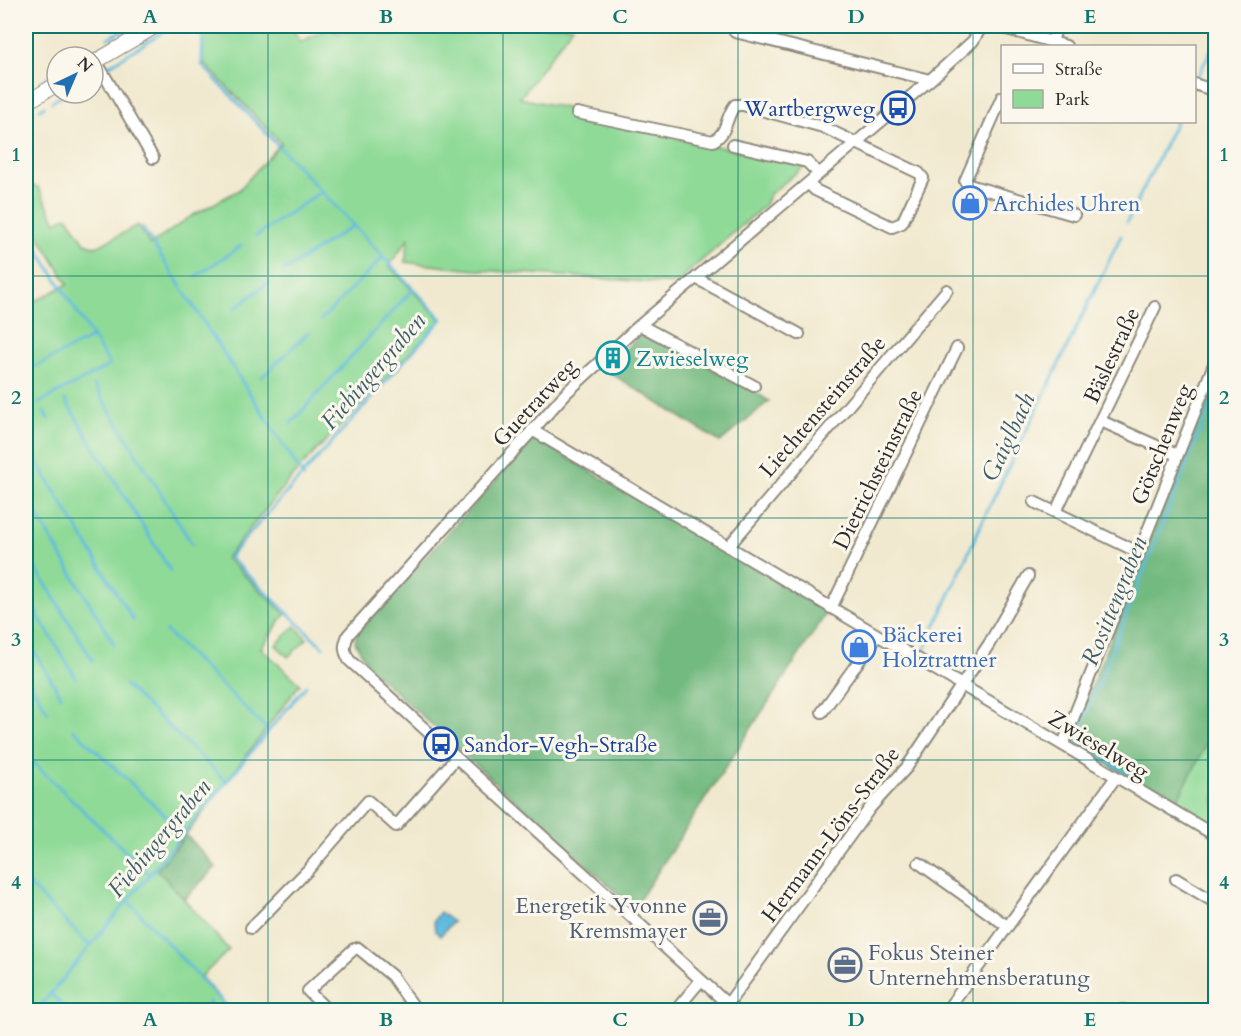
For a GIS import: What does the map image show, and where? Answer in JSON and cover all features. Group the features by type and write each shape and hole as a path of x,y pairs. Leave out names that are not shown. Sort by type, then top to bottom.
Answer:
{"street":[{"path":"105,56 156,26"},
{"name":"Guetratweg","path":"456,758 349,660 343,651 348,635 561,398 640,325 930,80 973,40 982,26"},
{"path":"997,26 1028,41 1062,45"},
{"path":"1052,42 1057,26"},
{"path":"735,32 930,80"},
{"path":"105,80 153,158"},
{"path":"1196,85 1215,91"},
{"path":"26,103 45,91"},
{"path":"1001,99 965,181 969,185 1074,215"},
{"path":"577,113 713,141 721,137 735,105 743,105 794,117 858,142 919,173 922,178 899,226 892,227 815,190 808,183"},
{"path":"733,145 807,162 819,174"},
{"path":"696,278 799,334"},
{"name":"Liechtensteinstraße","path":"728,547 947,290"},
{"name":"Bäslestraße","path":"1059,505 1155,307"},
{"path":"640,325 754,386"},
{"name":"Dietrichsteinstraße","path":"831,608 957,348"},
{"name":"Götschenweg","path":"1063,744 1215,359"},
{"name":"Bäslestraße","path":"1101,421 1178,455"},
{"name":"Zwieselweg","path":"532,430 1215,836"},
{"path":"1034,502 1138,552"},
{"path":"963,685 1028,576"},
{"path":"822,712 877,636"},
{"name":"Hermann-Löns-Straße","path":"731,1008 870,808 907,767 963,685"},
{"path":"251,927 308,870 368,801 396,826 456,758 731,1008"},
{"path":"947,1011 1116,777"},
{"path":"919,863 1007,926"},
{"path":"1176,879 1215,903"},
{"path":"327,1011 308,991 354,948 362,950 392,976 416,1011"},
{"path":"676,1011 701,980"}],"green space":[{"path":"203,26 290,26 301,42 328,28 339,33 376,26 573,26 520,98 576,110 575,117 806,165 769,195 765,205 675,284 465,269 405,262 409,238 389,266 441,320 297,471 226,558 285,614 261,648 300,684 186,835 216,867 184,899 229,950 201,977 231,1010 26,1010 26,306 68,284 26,215 26,185 38,187 56,222 67,216 85,243 97,247 138,225 150,245 190,217 239,190 281,143 202,61"},
{"path":"644,332 746,386 769,401 720,442 604,369"},
{"path":"1215,374 1215,728 1174,806 1070,741"},
{"path":"535,438 827,612 634,908 370,669 355,642 357,632"},
{"path":"295,626 307,639 288,657 276,645"},
{"path":"1215,728 1215,831 1174,806"},
{"path":"186,835 216,867 184,899 157,870"}],"water":[{"path":"440,912 453,922 440,936 435,931 434,920"}],"waterway":[{"path":"108,38 131,26"},
{"name":"Fiebingergraben","path":"203,26 202,65 442,319 229,557 323,647"},
{"path":"107,67 171,27"},
{"name":"Gaiglbach","path":"1197,78 1216,40"},
{"path":"40,109 45,106"},
{"path":"26,118 33,113"},
{"name":"Gaiglbach","path":"1127,222 1176,123"},
{"path":"256,236 322,191"},
{"path":"284,271 354,225"},
{"path":"142,227 304,477"},
{"name":"Gaiglbach","path":"924,651 983,520 1121,236"},
{"path":"32,240 110,365 39,403"},
{"path":"196,276 241,246"},
{"path":"321,320 383,257"},
{"path":"234,309 269,282"},
{"path":"290,424 413,289"},
{"path":"262,377 308,333"},
{"path":"26,371 93,337"},
{"path":"94,385 192,544"},
{"name":"Rosittengraben","path":"1152,789 1079,743 1078,735 1216,391"},
{"path":"65,400 170,570"},
{"path":"44,411 48,419"},
{"path":"26,444 133,620"},
{"path":"26,497 114,644"},
{"path":"26,552 93,661"},
{"path":"26,596 76,678"},
{"path":"166,631 268,730"},
{"path":"26,638 61,696"},
{"path":"26,676 48,712"},
{"path":"125,685 226,781"},
{"name":"Fiebingergraben","path":"37,1010 306,686"},
{"path":"26,723 31,730"},
{"path":"73,729 183,832"},
{"path":"26,762 32,761 149,874"},
{"path":"26,882 90,946"},
{"path":"128,901 230,1010"},
{"path":"51,994 67,1010"},
{"path":"26,1000 34,1010"},
{"path":"201,1010 211,1002"}],"place":[{"name":"Wartbergweg","path":"898,108"},
{"name":"Archides Uhren","path":"970,203"},
{"name":"Zwieselweg","path":"613,358"},
{"name":"Bäckerei Holztrattner","path":"859,647"},
{"name":"Sandor-Vegh-Straße","path":"441,744"},
{"name":"Energetik Yvonne Kremsmayer","path":"710,918"},
{"name":"Fokus Steiner Unternehmensberatung","path":"845,965"}]}
